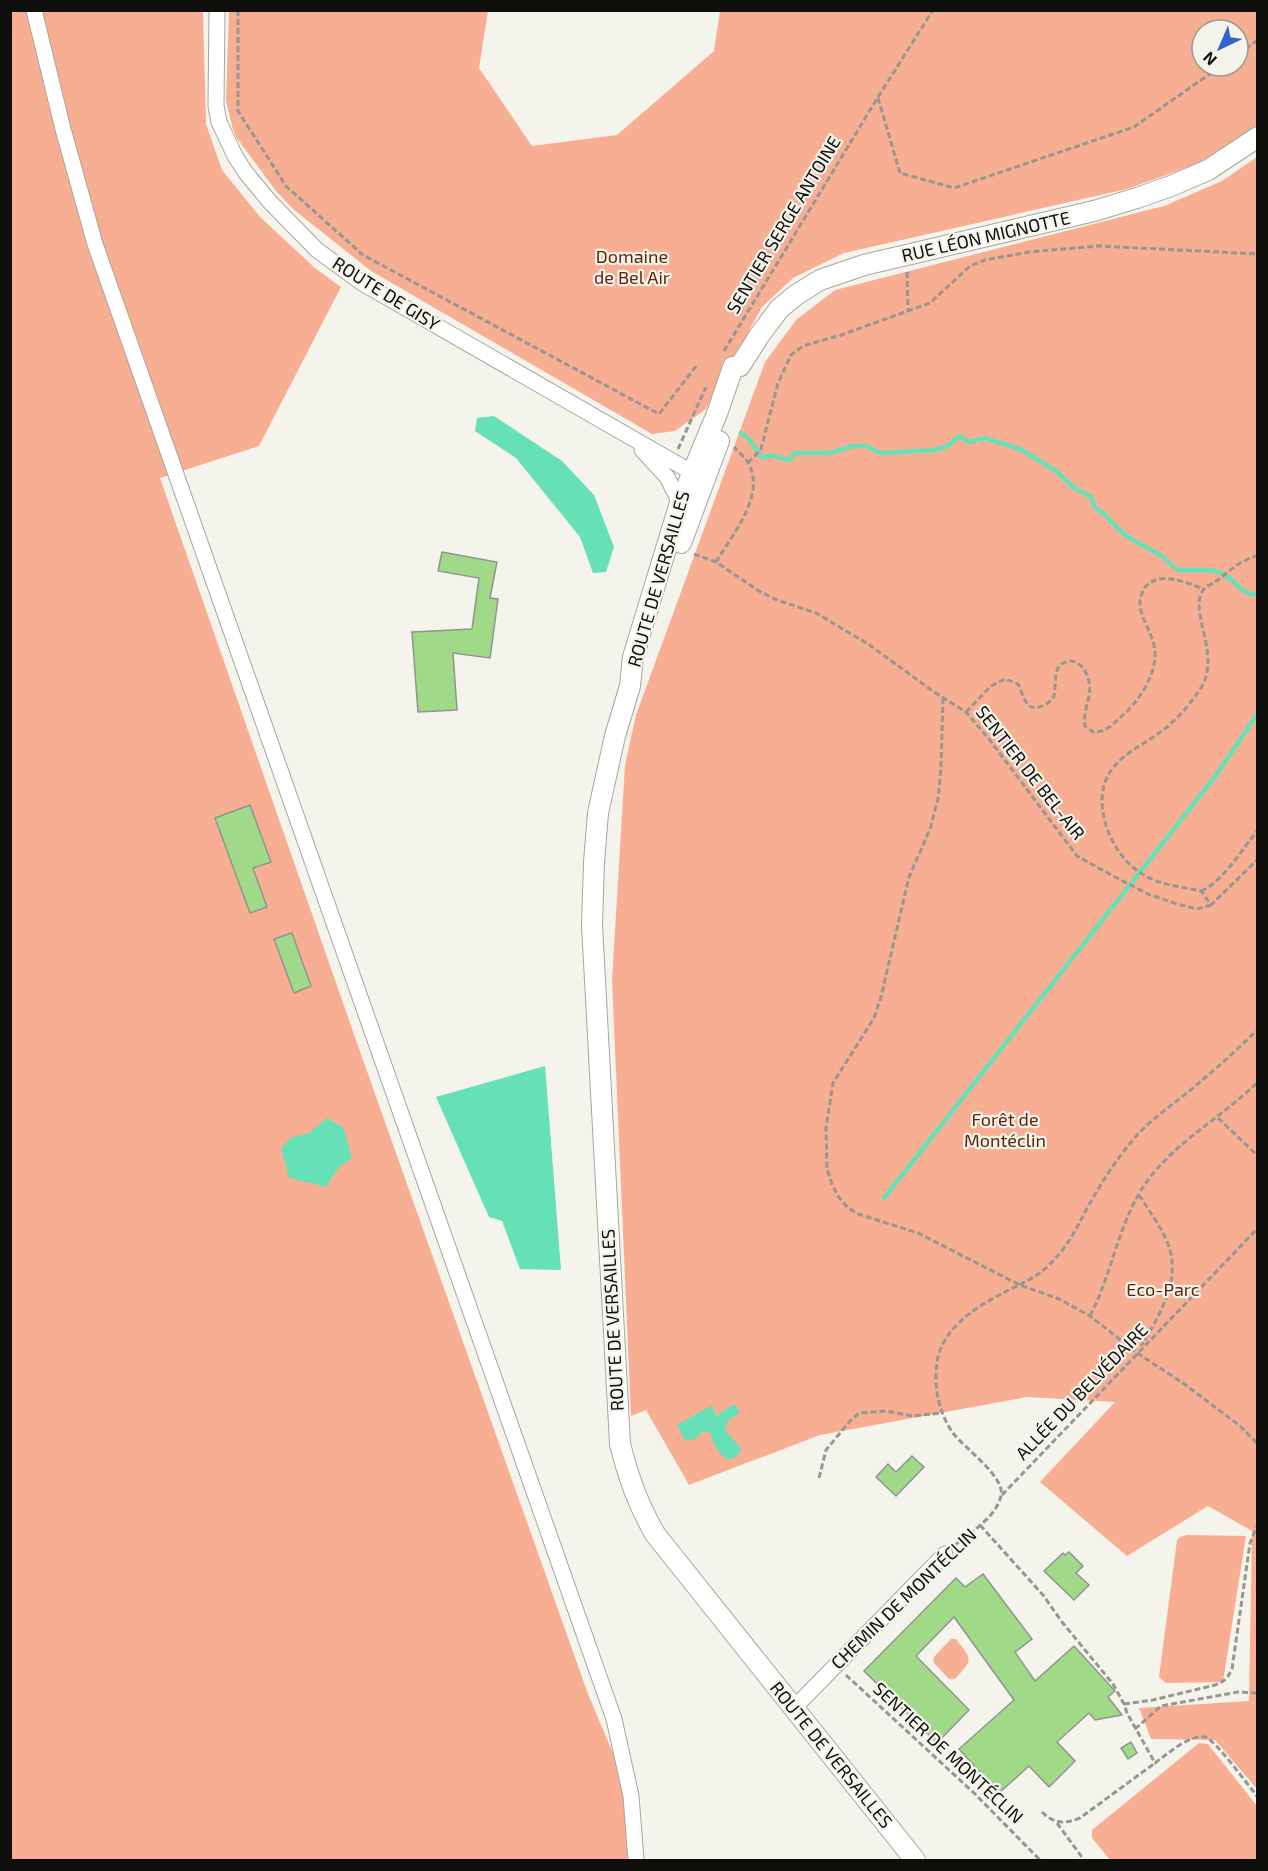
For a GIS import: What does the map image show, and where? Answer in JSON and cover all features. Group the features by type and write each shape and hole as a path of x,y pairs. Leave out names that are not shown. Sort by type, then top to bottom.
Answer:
{"main road":[{"name":"RUE LÉON MIGNOTTE","path":"698,476 745,374 740,366 779,309 795,295 820,280 864,265 1094,211 1137,198 1208,170 1257,137"},
{"name":"ROUTE DE VERSAILLES","path":"698,476 680,503 633,657 630,686 610,754 598,813 594,862 592,925 620,1444 638,1504 655,1534 915,1860"},
{"name":"ROUTE DE VERSAILLES","path":"630,686 642,666 679,548 698,476"}],"street":[{"path":"34,10 63,129 99,255 614,1719 631,1796 636,1860"},
{"name":"ROUTE DE GISY","path":"217,10 215,90 219,123 225,138 240,164 270,202 316,250 362,283 698,476"},
{"name":"ROUTE DE GISY","path":"632,439 667,477 680,503"},
{"name":"CHEMIN DE MONTÉCLIN","path":"793,1709 945,1554"}],"path":[{"path":"238,10 238,111 286,186 363,255 659,414 697,365"},
{"name":"SENTIER SERGE ANTOINE","path":"720,359 933,10"},
{"path":"878,97 900,173 954,188 1134,127 1204,78"},
{"path":"748,463 761,449 778,383 791,355 803,346 930,303 970,266 985,260 1029,252 1100,246 1257,254"},
{"path":"907,255 908,312"},
{"path":"672,462 710,380"},
{"path":"672,443 681,442 692,435"},
{"path":"716,562 748,510 754,491 748,463 728,440"},
{"name":"SENTIER DE BEL-AIR","path":"679,548 716,562 759,591 777,600 816,613 839,626 891,659 966,712 1077,856 1148,894 1197,909 1210,905"},
{"path":"1257,555 1236,565 1204,589 1199,602 1199,613 1209,656 1208,672 1203,684 1173,722 1123,757 1113,767 1102,792 1107,827 1114,845 1124,860 1145,876 1201,891 1217,879 1257,830"},
{"path":"966,712 991,687 1005,679 1018,684 1025,703 1030,707 1035,709 1043,706 1051,702 1054,695 1055,676 1058,669 1063,663 1076,661 1084,669 1090,687 1085,726 1093,732 1104,731 1127,712 1148,680 1154,666 1153,641 1140,610 1139,600 1143,591 1148,584 1156,580 1167,579 1204,589"},
{"path":"944,698 938,799 930,829 909,877 874,1018 833,1083 826,1128 827,1169 838,1196 847,1207 858,1214 918,1233 1020,1286 1059,1299 1090,1316 1137,1353 1230,1419 1257,1444"},
{"path":"1201,891 1210,905 1257,860"},
{"path":"1001,1497 1001,1488 997,1478 954,1434 942,1413 937,1399 936,1366 942,1344 960,1322 993,1298 1034,1279 1063,1252 1120,1156 1145,1126 1213,1071 1257,1029"},
{"path":"1090,1316 1103,1288 1125,1222 1147,1181 1173,1152 1218,1118 1257,1082"},
{"path":"1218,1118 1257,1156"},
{"path":"1137,1353 1160,1314 1173,1271 1169,1246 1139,1195"},
{"name":"ALLÉE DU BELVÉDAIRE","path":"980,1525 995,1508 1001,1497 1257,1228"},
{"path":"819,1478 826,1449 859,1413 886,1411 912,1416 942,1413"},
{"path":"1124,1704 1153,1700 1215,1685 1222,1683 1228,1677 1233,1669 1250,1544 1257,1524"},
{"name":"CHEMIN DE MONTÉCLIN","path":"945,1554 980,1525 1043,1594 1067,1629 1113,1684 1155,1763"},
{"path":"1257,1559 1257,1622"},
{"name":"SENTIER DE MONTÉCLIN","path":"836,1665 974,1793 1040,1860"},
{"path":"1135,1729 1161,1706 1238,1692 1257,1692"},
{"path":"1056,1821 1070,1822 1080,1818 1185,1742 1203,1736 1218,1747 1257,1797"},
{"path":"1042,1812 1056,1821 1084,1860"}],"green space":[{"path":"11,11 203,11 206,124 222,170 260,217 315,268 341,287 259,446 160,478 588,1694 631,1796 636,1860 11,1860"},
{"name":"Domaine de Bel Air","path":"229,11 488,11 479,68 532,146 617,135 714,51 720,11 1257,11 1258,125 1197,164 1127,189 844,253 793,278 762,307 706,409 675,431 652,434 371,271 293,209 276,191 236,137 226,101"},
{"name":"Forêt de Montéclin","path":"1257,157 1257,1789 1215,1740 1151,1739 1139,1708 1249,1701 1252,1531 1208,1506 1127,1556 1040,1482 1115,1402 1027,1397 820,1435 689,1485 646,1410 631,1416 612,980 625,765 636,715 765,362 796,320 835,290 1164,206 1222,181"},
{"path":"1187,1535 1246,1536 1223,1682 1166,1683 1159,1677 1177,1540"},
{"path":"951,1639 956,1639 969,1660 955,1679 949,1679 934,1663 933,1658"},
{"path":"1199,1743 1208,1744 1257,1806 1257,1860 1110,1860 1092,1838 1092,1830"}],"shaded area":[{"path":"494,416 562,461 594,495 614,547 606,572 593,573 580,537 516,458 475,431 477,418"},
{"path":"545,1066 561,1270 520,1269 502,1221 489,1217 436,1097"},
{"path":"327,1118 344,1128 352,1158 339,1167 326,1187 289,1178 281,1148 292,1137 309,1133"},
{"path":"734,1404 740,1412 727,1422 725,1430 739,1446 741,1451 736,1457 729,1460 722,1456 710,1433 704,1431 695,1439 685,1441 677,1425 709,1407 713,1406 716,1416"}],"building":[{"path":"442,552 497,562 490,598 498,599 490,658 453,653 457,710 418,712 412,632 472,629 479,578 438,571"},
{"path":"250,805 271,862 253,868 267,907 250,913 215,818"},
{"path":"292,933 311,986 294,993 274,939"},
{"path":"912,1456 924,1467 896,1496 876,1477 888,1464 896,1472"},
{"path":"1069,1552 1083,1566 1076,1573 1089,1585 1074,1600 1044,1571 1063,1553 1065,1555"},
{"path":"983,1574 1032,1639 1015,1652 1035,1681 1074,1646 1115,1691 1108,1697 1122,1715 1095,1720 1089,1713 1057,1742 1075,1761 1049,1787 1029,1766 999,1793 959,1749 1014,1700 954,1617 916,1656 969,1710 937,1743 864,1671 956,1578 965,1587"},
{"path":"1131,1742 1137,1753 1128,1759 1121,1748"}],"waterway":[{"path":"741,433 748,438 763,458 769,455 789,460 795,453 830,453 853,446 866,446 880,453 935,450 948,446 959,436 969,442 985,438 1020,449 1056,471 1073,487 1091,497 1095,508 1123,533 1163,557 1175,568 1217,572 1228,577 1242,590 1258,595"},
{"path":"884,1198 1217,774 1258,713"}],"park label":[{"name":"Eco-Parc","path":"1163,1290"}]}
